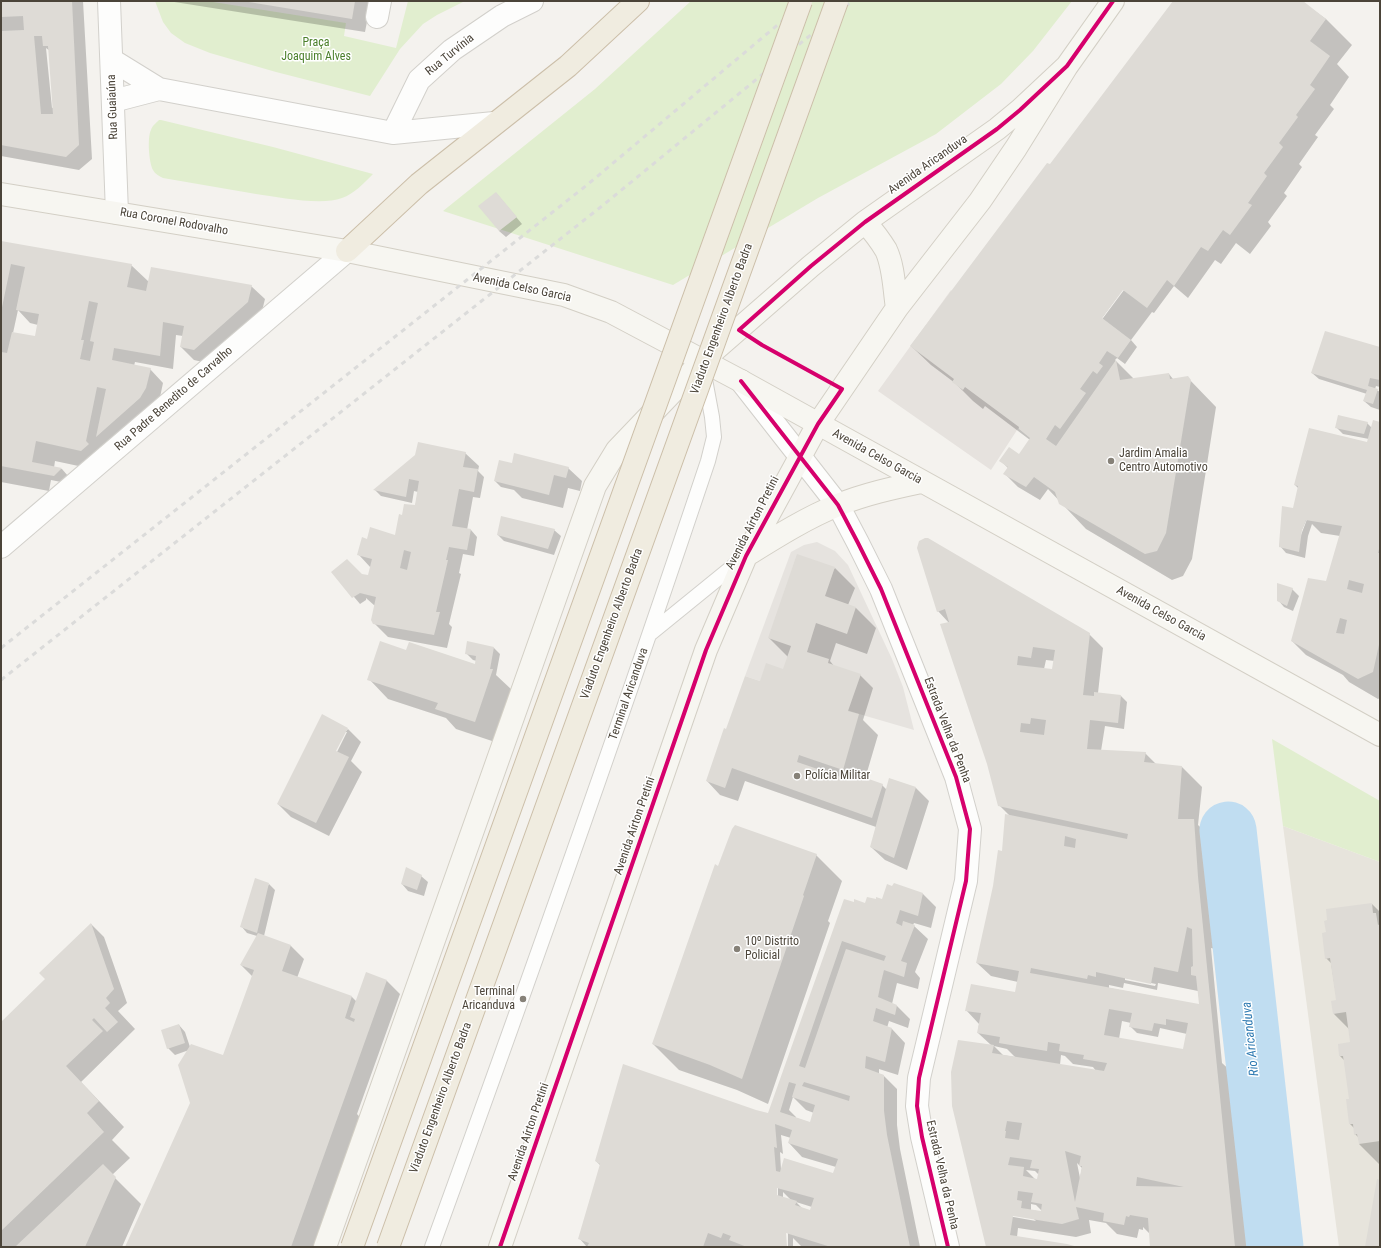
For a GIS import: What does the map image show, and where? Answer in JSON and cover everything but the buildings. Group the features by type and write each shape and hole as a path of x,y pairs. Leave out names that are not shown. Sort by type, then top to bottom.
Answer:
{"highway":[{"path":"347,251 419,184 494,123 568,66 638,1"},
{"path":"352,1247 801,1"},
{"name":"Viaduto Engenheiro Alberto Badra","path":"388,1247 836,1"}],"main road":[{"name":"Avenida Aricanduva","path":"818,424 897,308 980,201 1016,148 1068,66 1113,1"},
{"name":"Avenida Aricanduva","path":"702,361 811,266 865,222 997,129 1068,66"},
{"name":"Rua Coronel Rodovalho","path":"1,194 347,251"},
{"path":"865,222 886,250 892,268 897,308"},
{"name":"Avenida Celso Garcia","path":"347,251 564,295 611,312 740,381 921,482 1380,732"},
{"path":"325,1247 595,486 617,450 702,361"},
{"name":"Avenida Aírton Pretini","path":"500,1247 704,657 746,556 818,424"},
{"path":"746,556 796,525 838,505 867,494 921,482"}],"street":[{"name":"Rua Guaiaúna","path":"109,1 117,213"},
{"name":"Rua Turvínia","path":"393,133 419,80 452,50 502,16 532,1"},
{"path":"112,60 159,89 393,133 494,123"},
{"path":"113,101 159,89"},
{"name":"Rua Padre Benedito de Carvalho","path":"1,547 347,251"},
{"name":"Estrada Velha da Penha","path":"740,381 838,505 881,589 956,777 970,829 966,882 919,1078 917,1106 922,1137 948,1247"}],"lane":[{"name":"Terminal Aricanduva","path":"432,1247 525,992 651,633 708,461 714,437 702,361"},
{"path":"651,633 746,556"}],"shaded area":[{"path":"951,290 1061,373 1019,427 991,470 878,391"},
{"path":"817,542 835,551 848,565 892,659 903,687 914,730 859,714 745,676 791,552 804,545"},
{"path":"1283,826 1380,862 1380,1247 1339,1247"}],"green space":[{"name":"Praça Joaquim Alves","path":"155,1 207,1 346,23 344,36 396,48 408,1 465,1 423,24 400,49 370,96 276,72 210,53 185,43 171,33 163,22"},
{"path":"691,1 1072,1 1033,51 1001,84 936,134 818,198 673,285 443,211 595,89"},
{"path":"159,120 273,147 373,174 351,194 342,198 323,201 276,197 163,178 156,174 153,170 150,162 149,150 149,138 152,127"},
{"path":"1272,739 1380,801 1380,862 1283,826"}],"waterway":[{"name":"Rio Aricanduva","path":"1228,830 1275,1247"}],"railway":[{"path":"1,648 587,185 806,1"},
{"path":"1,680 602,206 852,1"}],"cycle path":[{"path":"500,1247 706,650 746,556 818,424 842,389 762,345 739,330 811,266 865,222 997,129 1020,110 1067,66 1113,1"},
{"path":"741,381 838,505 858,543 881,589 956,777 970,829 966,881 919,1078 917,1106 922,1137 948,1247"}],"place":[{"name":"Jardim Amalia Centro Automotivo","path":"1111,461"},
{"name":"Polícia Militar","path":"797,776"},
{"name":"10º Distrito Policial","path":"737,949"},
{"name":"Terminal Aricanduva","path":"523,999"}]}
